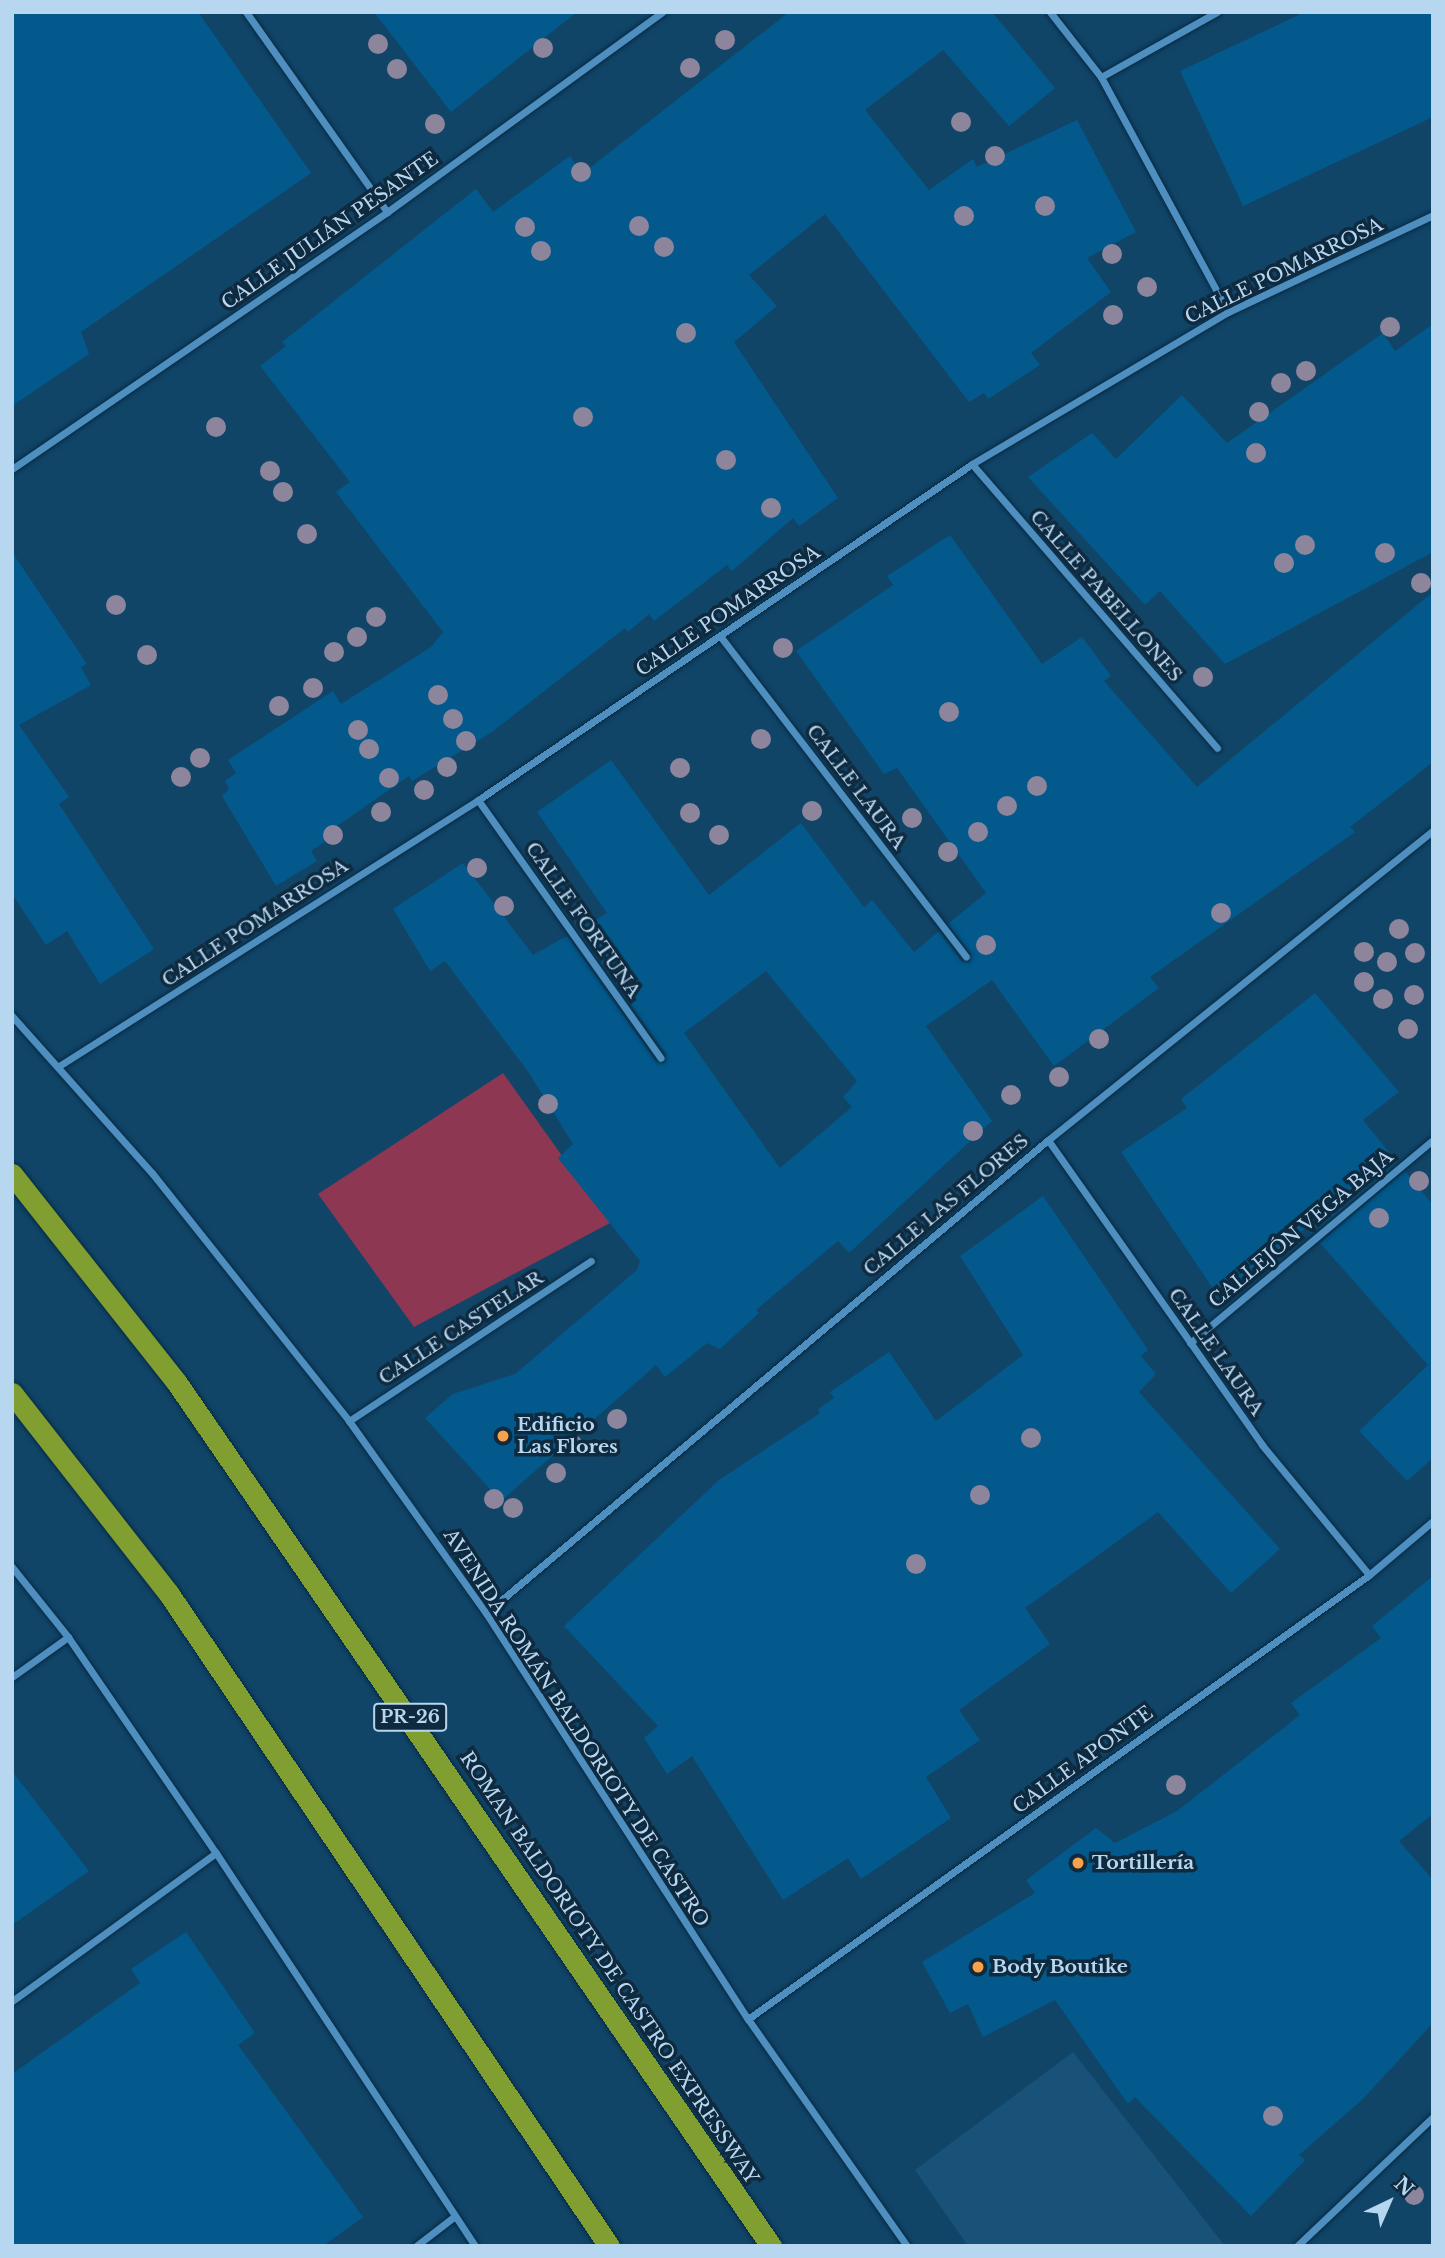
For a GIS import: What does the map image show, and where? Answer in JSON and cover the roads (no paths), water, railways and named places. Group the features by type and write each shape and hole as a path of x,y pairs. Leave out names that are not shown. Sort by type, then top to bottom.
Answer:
{"highway":[{"path":"12,1165 33,1199"},
{"name":"ROMAN BALDORIOTY DE CASTRO EXPRESSWAY","path":"12,1174 177,1383 771,2246"},
{"path":"12,1393 169,1594 610,2246"}],"street":[{"path":"246,12 387,212"},
{"name":"CALLE JULIÁN PESANTE","path":"12,469 387,212 662,12"},
{"path":"1050,12 1101,77 1228,312"},
{"path":"1101,77 1217,12"},
{"name":"CALLE POMARROSA","path":"59,1066 478,800 972,464 1228,312 1433,215"},
{"name":"CALLE PABELLONES","path":"972,464 1217,748"},
{"name":"CALLE LAURA","path":"720,636 966,957"},
{"name":"CALLE FORTUNA","path":"478,800 661,1058"},
{"name":"CALLE LAS FLORES","path":"486,1613 1048,1140 1433,831"},
{"name":"AVENIDA ROMÁN BALDORIOTY DE CASTRO","path":"12,1016 59,1066 349,1421 486,1613 748,2019 907,2246"},
{"name":"CALLE LAURA","path":"1048,1140 1262,1445 1369,1574"},
{"name":"CALLEJÓN VEGA BAJA","path":"1190,1343 1433,1140"},
{"name":"CALLE CASTELAR","path":"349,1421 591,1261"},
{"name":"CALLE APONTE","path":"748,2019 1369,1574 1433,1521"},
{"path":"12,1567 68,1637 216,1853 475,2246"},
{"path":"12,1677 68,1637"},
{"path":"12,2001 216,1853"},
{"path":"1297,2246 1433,2117"},
{"path":"416,2246 454,2216"}],"place":[{"name":"Edificio Las Flores","path":"503,1436"},
{"name":"Tortillería","path":"1078,1863"},
{"name":"Body Boutike","path":"978,1967"}]}
